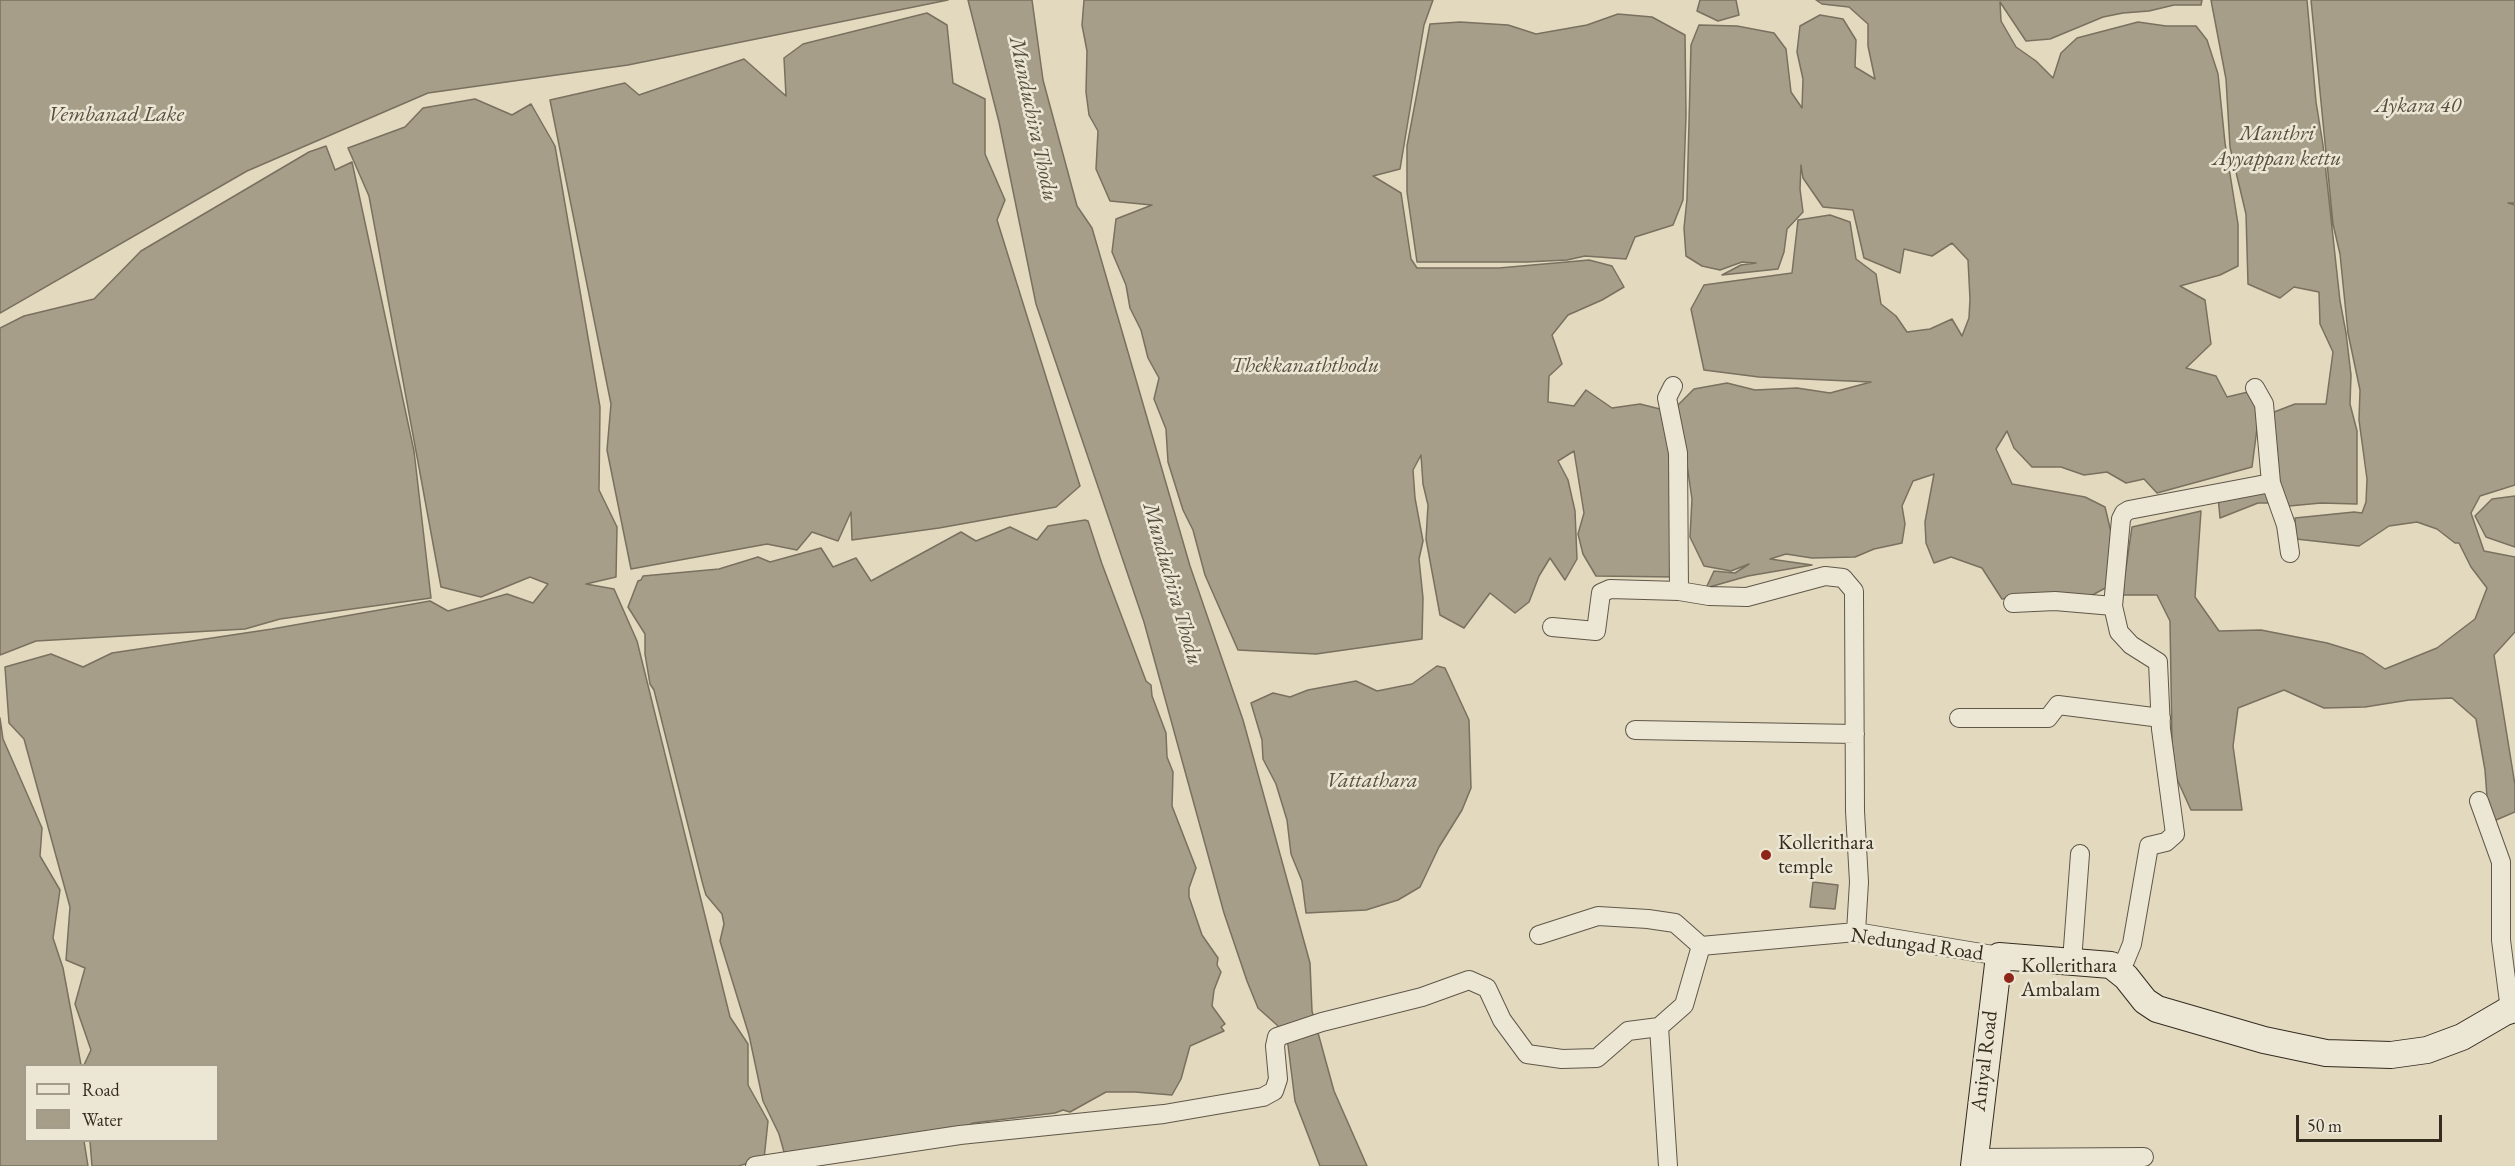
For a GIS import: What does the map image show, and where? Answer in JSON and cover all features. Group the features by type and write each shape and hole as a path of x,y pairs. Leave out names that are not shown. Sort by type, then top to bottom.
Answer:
{"main road":[{"name":"Nedungad Road","path":"1999,956 2111,965"},
{"name":"Aniyal Road","path":"1974,1162 1999,956"},
{"path":"2111,965 2126,977 2145,1001 2157,1009 2264,1041 2326,1053 2391,1055 2427,1050 2462,1037 2512,1010"}],"street":[{"path":"1673,386 1667,398 1679,464 1678,591"},
{"path":"2255,388 2264,404 2274,488 2286,525 2290,553"},
{"path":"2111,965 2125,960 2132,944 2149,846 2166,842 2175,834 2161,717 2158,662 2131,645 2119,632 2113,606 2124,513 2129,510 2274,488"},
{"path":"1552,627 1596,631 1601,593 1610,589 1678,591 1709,596 1747,597 1825,576 1843,578 1854,591 1855,812 1859,882 1856,932"},
{"path":"2013,603 2055,601 2113,606"},
{"path":"1959,718 2048,718 2058,705 2161,717"},
{"path":"1635,730 1855,734"},
{"path":"2479,801 2501,862 2500,940 2512,1010"},
{"path":"2072,961 2080,854"},
{"path":"755,1166 960,1135 1164,1113 1263,1097 1274,1091 1278,1079 1275,1046 1277,1037 1322,1022 1422,997 1469,980 1487,988 1502,1020 1527,1054 1562,1059 1597,1058 1628,1030 1659,1027 1684,1005 1701,946 1675,923 1648,919 1598,916 1539,935"},
{"name":"Nedungad Road","path":"1701,946 1856,932 1999,956"},
{"path":"1659,1027 1668,1166"},
{"path":"1974,1162 2144,1157"}],"water":[{"name":"Vembanad Lake","path":"0,0 948,0 628,65 428,93 247,171 0,313"},
{"name":"Munduchira Thodu","path":"968,0 1032,0 1043,80 1077,206 1092,228 1190,566 1243,720 1310,963 1312,1011 1334,1091 1367,1166 1320,1166 1295,1101 1288,1045 1277,1025 1258,1008 1247,981 1224,913 1144,622 1036,304 999,122"},
{"name":"Thekkanaththodu","path":"1084,0 1433,0 1424,25 1400,169 1373,176 1401,193 1411,259 1417,268 1499,268 1589,260 1612,266 1624,287 1568,315 1552,335 1562,364 1549,376 1548,402 1574,406 1586,390 1612,408 1640,404 1660,409 1675,408 1694,389 1727,383 1755,390 1797,388 1830,393 1871,382 1759,377 1704,370 1691,309 1704,285 1792,273 1798,220 1830,215 1850,222 1856,259 1876,274 1881,304 1896,316 1907,332 1930,329 1952,319 1962,336 1969,318 1968,260 1952,243 1932,256 1904,249 1900,273 1864,258 1853,210 1823,207 1803,178 1801,165 1800,189 1803,212 1787,229 1784,252 1778,269 1722,275 1741,265 1756,263 1742,262 1720,270 1702,266 1686,256 1684,228 1687,199 1691,45 1699,25 1737,26 1774,33 1786,49 1791,92 1802,108 1803,79 1797,52 1800,26 1820,15 1843,19 1856,40 1855,67 1875,79 1868,46 1868,24 1849,7 1822,4 1816,0 2202,0 2201,5 2174,5 2103,17 2050,39 2026,41 2000,2 2001,21 2016,47 2036,61 2053,78 2061,53 2077,38 2138,22 2166,26 2196,26 2207,40 2218,74 2225,143 2238,224 2238,266 2220,275 2180,286 2205,300 2211,344 2186,368 2216,376 2227,397 2248,392 2259,413 2252,467 2157,493 2144,479 2126,483 2107,472 2084,475 2061,467 2032,467 2014,448 2007,431 1996,449 2012,484 2085,497 2105,507 2111,532 2109,586 2087,598 2030,596 2002,599 1982,568 1951,557 1934,563 1926,543 1925,522 1934,474 1913,481 1902,506 1905,524 1902,543 1874,549 1855,557 1812,558 1786,554 1770,559 1812,565 1748,576 1706,588 1714,571 1735,573 1749,564 1731,571 1704,566 1690,537 1692,499 1687,465 1676,577 1596,576 1583,554 1578,534 1584,513 1574,451 1558,461 1568,480 1575,511 1577,559 1565,580 1550,558 1539,576 1529,602 1515,613 1490,593 1464,628 1440,615 1426,539 1428,505 1423,484 1421,455 1413,470 1415,498 1423,541 1419,559 1423,598 1422,639 1316,654 1238,650 1205,575 1193,530 1183,510 1168,462 1166,429 1154,399 1159,378 1148,358 1141,330 1130,308 1126,285 1112,252 1116,219 1152,205 1110,201 1096,169 1098,131 1089,115 1086,92 1087,51 1082,25"},
{"path":"1700,0 1736,0 1739,15 1718,21 1697,11"},
{"name":"Manthri Ayyappan kettu","path":"2211,0 2307,0 2316,102 2351,375 2350,404 2357,431 2357,504 2321,503 2289,506 2282,491 2272,503 2258,503 2220,518 2218,496 2268,491 2269,414 2295,404 2326,404 2333,352 2320,324 2319,292 2294,287 2280,298 2248,284 2246,214 2230,147 2226,79"},
{"name":"Aykara 40","path":"2311,0 2515,0 2515,203 2508,203 2515,205 2515,485 2480,496 2471,513 2484,551 2515,557 2515,632 2494,655 2515,785 2515,812 2489,823 2485,770 2476,719 2452,698 2409,700 2365,707 2324,708 2284,690 2238,708 2233,746 2242,810 2191,810 2176,777 2172,742 2170,621 2157,595 2122,595 2132,527 2201,511 2195,597 2219,631 2261,630 2327,643 2363,654 2385,669 2437,648 2475,619 2487,588 2471,567 2459,543 2455,543 2437,529 2417,522 2389,526 2359,546 2296,539 2295,518 2362,513 2366,502 2367,479 2359,420 2360,390 2348,333 2340,254 2333,224"},
{"path":"927,13 947,25 953,83 985,99 985,154 1005,200 997,220 1080,486 1056,507 939,528 852,540 851,512 838,541 812,532 797,550 767,544 631,569 607,450 611,404 550,100 625,83 639,95 744,59 786,96 784,58 803,44"},
{"path":"1618,14 1652,17 1685,35 1686,115 1683,200 1673,225 1635,237 1626,259 1585,256 1567,260 1526,262 1417,262 1407,192 1407,146 1430,24 1460,22 1508,25 1536,34 1587,25"},
{"path":"475,99 512,115 531,104 555,146 600,407 599,490 617,527 616,577 586,584 614,589 637,641 730,1017 748,1044 748,1085 768,1121 764,1159 738,1166 92,1166 90,1142 219,1142 219,1064 84,1064 91,1050 75,1004 85,968 66,960 70,907 24,739 9,723 5,667 51,654 83,667 112,653 272,629 430,601 448,611 507,594 533,603 548,584 530,577 481,597 441,587 369,196 348,148 405,127 423,108"},
{"path":"326,146 335,170 352,162 414,451 431,598 280,619 245,629 36,641 0,655 0,328 24,316 94,299 141,251 309,152"},
{"path":"2515,496 2515,547 2486,537 2475,516 2492,499"},
{"path":"1088,521 1146,681 1151,685 1152,696 1166,733 1167,757 1173,772 1172,806 1196,868 1189,888 1189,897 1202,935 1218,958 1217,965 1221,972 1214,990 1212,1006 1225,1024 1221,1027 1224,1031 1190,1046 1181,1079 1172,1095 1106,1092 1070,1112 1063,1110 1055,1113 973,1123 957,1132 786,1159 779,1134 763,1101 749,1035 720,941 724,924 722,914 706,895 703,885 654,690 650,684 645,654 645,634 628,607 638,581 643,576 719,569 758,557 770,562 821,548 833,567 856,558 871,581 961,532 976,541 1010,527 1037,540 1048,526"},
{"name":"Vattathara","path":"1437,666 1445,668 1469,720 1471,788 1462,810 1439,847 1420,887 1398,900 1366,910 1306,913 1302,881 1291,854 1287,820 1276,784 1263,759 1262,740 1251,703 1273,693 1290,697 1308,690 1356,681 1377,691 1412,684"},
{"path":"0,718 3,739 42,828 40,856 60,890 53,938 63,968 81,1064 24,1064 24,1142 84,1142 88,1166 0,1166"},
{"path":"1813,882 1838,885 1835,909 1810,907"}],"place":[{"name":"Kollerithara temple","path":"1766,855"},
{"name":"Kollerithara Ambalam","path":"2009,978"}]}
